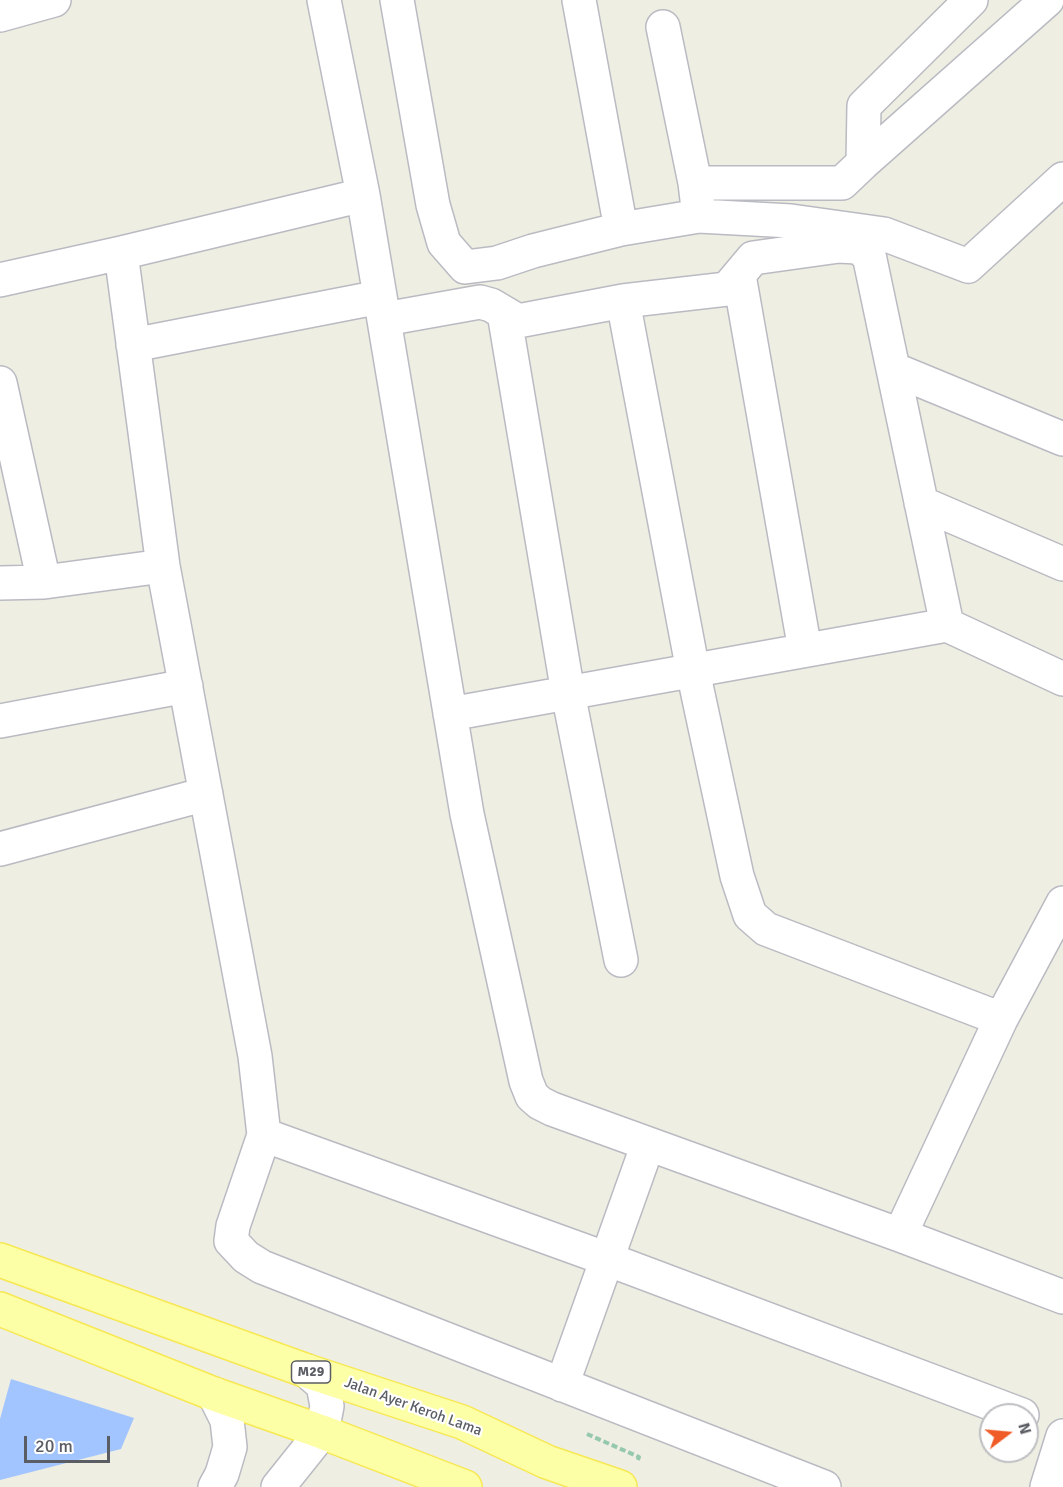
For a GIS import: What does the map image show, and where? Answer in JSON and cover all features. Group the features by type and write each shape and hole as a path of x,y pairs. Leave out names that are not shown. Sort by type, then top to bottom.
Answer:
{"main road":[{"name":"Jalan Ayer Keroh Lama","path":"0,1260 308,1371 462,1422 547,1462 620,1487"},
{"path":"0,1309 214,1394 322,1432 465,1487"}],"street":[{"path":"0,15 54,0"},
{"path":"324,0 363,195 467,814 526,1081 532,1096 552,1109 900,1235 1063,1297"},
{"path":"397,0 433,205 444,243 465,267 497,263 532,251 621,229 699,216 791,221 884,234 968,266 1063,179"},
{"path":"579,0 621,229"},
{"path":"863,163 864,106 971,0"},
{"path":"695,183 842,183 1047,0"},
{"path":"663,27 695,183 699,216"},
{"path":"0,280 363,195"},
{"path":"133,345 382,308 480,302 518,321 623,301 727,289 753,258 839,246 857,248 869,255 947,625"},
{"path":"121,253 163,566 255,1056 264,1135 233,1226 231,1241 246,1257 262,1268 824,1487"},
{"path":"739,275 805,650"},
{"path":"623,301 693,671 737,876 750,915 766,929 1001,1018"},
{"path":"504,313 568,693 621,960"},
{"path":"893,369 1063,439"},
{"path":"0,383 44,582"},
{"path":"921,503 1063,564"},
{"path":"0,583 44,582 163,566"},
{"path":"450,714 947,625 1063,679"},
{"path":"0,721 186,686"},
{"path":"0,849 206,794"},
{"path":"900,1235 1001,1018 1063,903"},
{"path":"264,1135 607,1259 990,1403"},
{"path":"562,1385 648,1144"},
{"path":"278,1487 322,1432 327,1406 323,1385 308,1371"},
{"path":"214,1394 227,1420 230,1447 215,1487"},
{"path":"1039,1425 1062,1440 1047,1487"}],"water":[{"path":"11,1379 134,1418 121,1449 0,1480 0,1419"}]}
